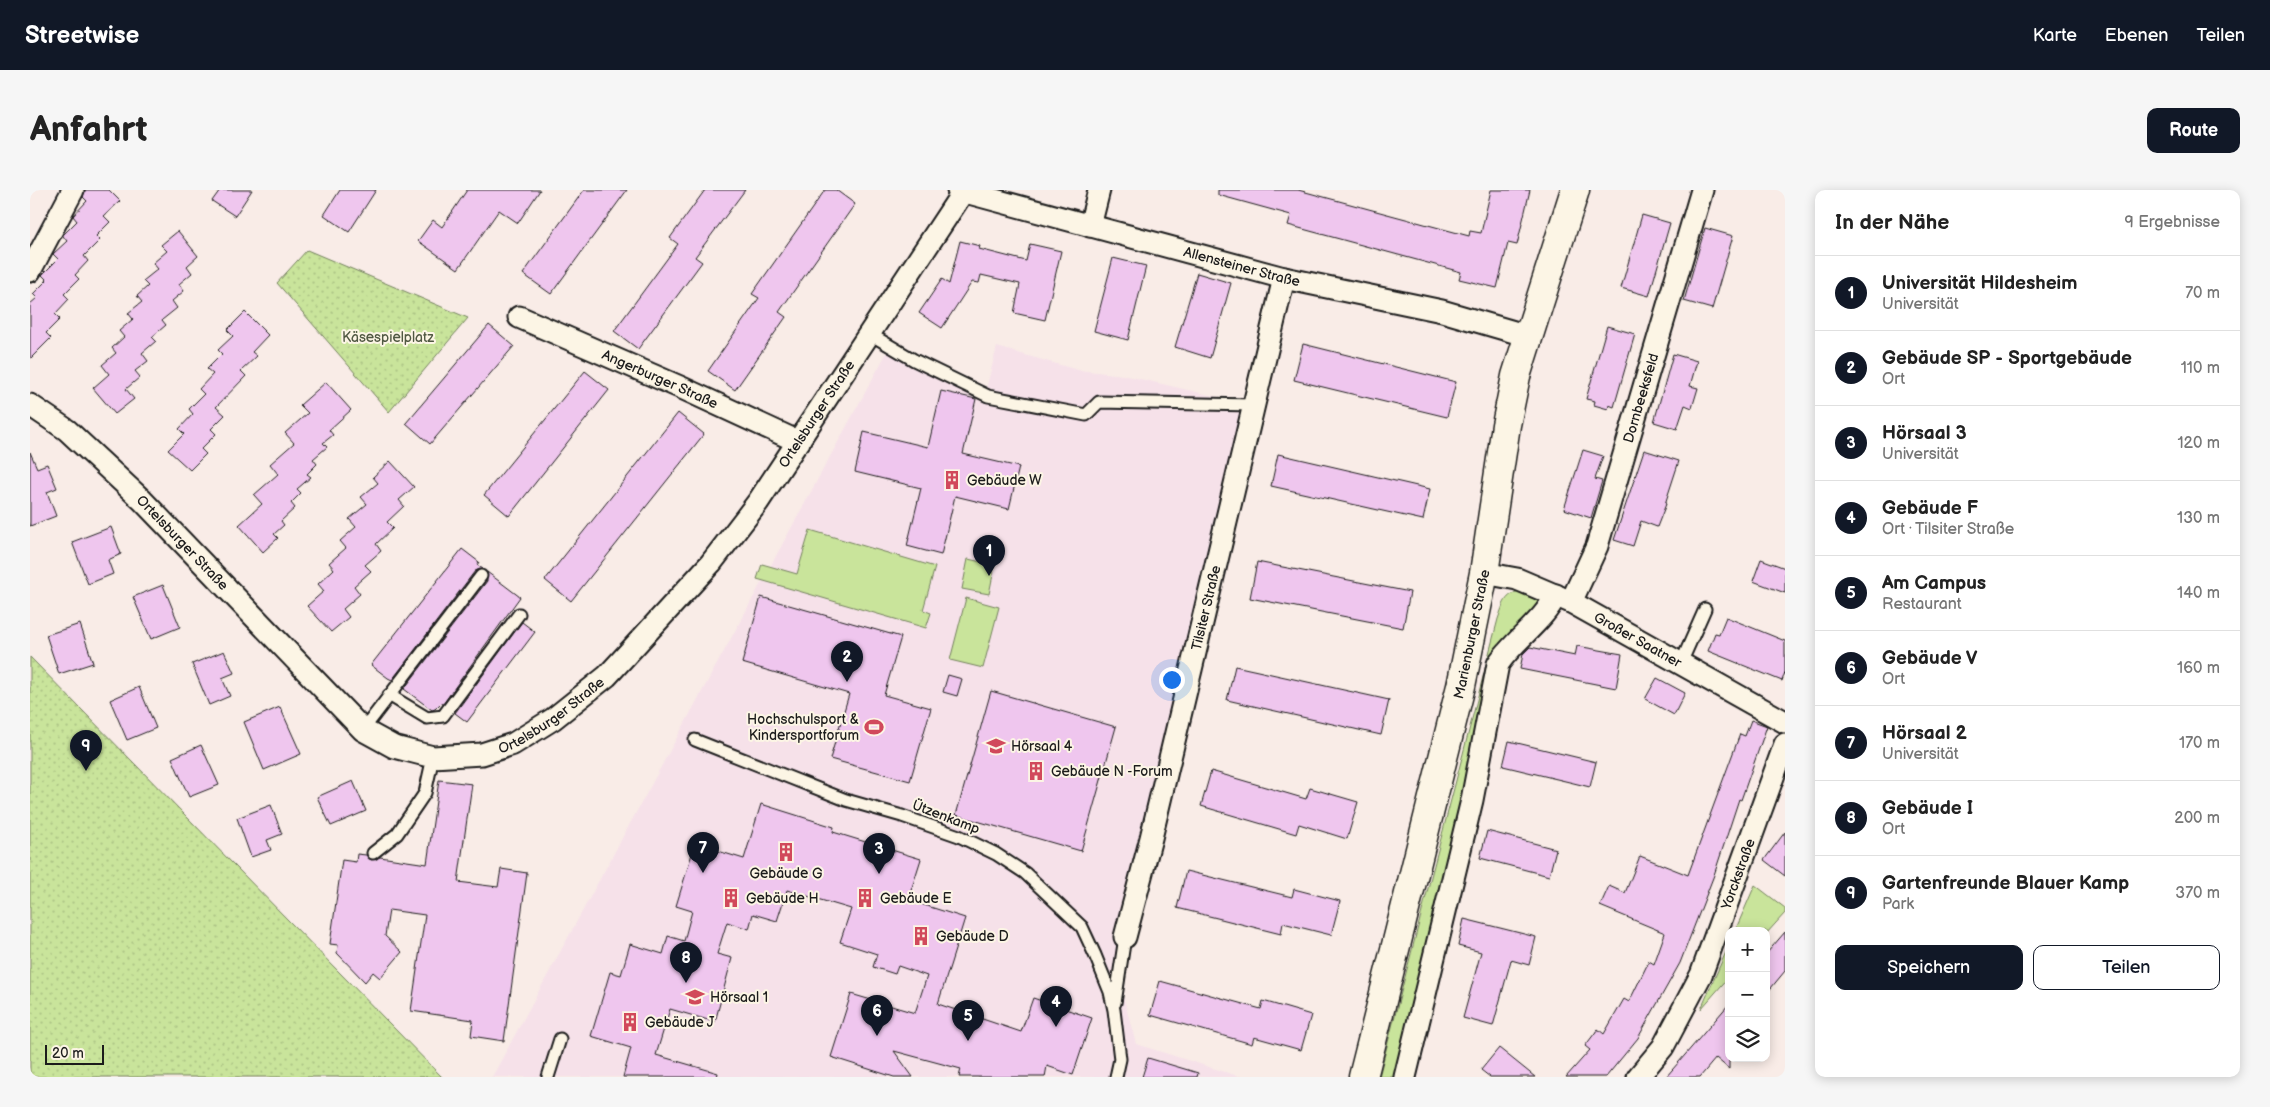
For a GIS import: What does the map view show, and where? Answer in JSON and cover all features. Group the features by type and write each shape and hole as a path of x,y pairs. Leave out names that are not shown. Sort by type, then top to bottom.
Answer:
{"main road":[{"name":"Marienburger Straße","path":"1363,1077 1461,686 1484,573 1506,425 1516,376 1574,190"}],"street":[{"path":"30,271 73,190"},
{"path":"1090,226 1099,190"},
{"name":"Dornbeeksfeld","path":"1564,598 1597,546 1702,190"},
{"name":"Allensteiner Straße","path":"961,191 1284,278 1442,311 1528,336"},
{"name":"Ortelsburger Straße","path":"30,404 68,430 142,500 363,730 394,747 433,757 482,754 513,744 553,719 607,676 711,563 758,502 799,442 961,191"},
{"name":"Tilsiter Straße","path":"1125,937 1151,838 1284,278"},
{"name":"Angerburger Straße","path":"519,317 682,388 799,442"},
{"name":"Großer Saatner","path":"1484,573 1517,579 1564,598 1785,722"},
{"path":"1405,1077 1472,800 1498,664 1509,648 1552,605 1564,598"},
{"name":"Yorckstraße","path":"1638,1077 1663,1047 1701,975 1785,744"}],"lane":[{"path":"870,334 914,360 988,396 1086,415 1099,402 1253,405"},
{"path":"363,730 481,576"},
{"path":"1681,663 1706,609"},
{"path":"390,695 427,718 443,716 519,614"},
{"name":"Ützenkamp","path":"694,740 846,800 902,816 958,836 996,854 1025,873 1082,927 1110,992 1114,1010"},
{"path":"373,853 397,834 425,793 433,757"},
{"path":"1116,1077 1120,1059 1114,1010 1125,937"},
{"path":"548,1077 560,1039"}],"shaded area":[{"path":"892,343 986,389 997,347 1078,370 1123,375 1253,405 1120,984 1136,1044 1241,1077 492,1077"}],"green space":[{"name":"Käsespielplatz","path":"307,250 468,318 389,412 277,283"},
{"path":"810,530 935,567 923,610 931,613 926,628 757,579 762,564 797,574"},
{"path":"968,559 995,565 989,594 962,589"},
{"path":"1522,590 1538,599 1536,607 1513,634 1465,799 1394,1077 1379,1077 1498,619 1503,604 1508,597"},
{"path":"966,598 999,607 983,668 950,660"},
{"path":"30,657 442,1077 30,1077"},
{"path":"1755,885 1785,908 1785,913 1770,930 1770,927 1737,927"},
{"path":"1725,954 1725,982 1701,1009"}],"building":[{"path":"85,190 109,190 120,201 104,216 110,222 96,236 100,240 84,256 88,261 75,275 79,279 64,294 69,299 55,314 60,319 46,333 51,338 30,359 30,304 37,298 33,294 47,280 42,275 58,259 53,254 67,241 63,235 77,221 73,216 87,201 83,197"},
{"path":"220,190 252,190 235,216 212,201"},
{"path":"340,190 376,190 349,232 324,215"},
{"path":"467,190 540,190 518,223 499,210 458,269 418,241 433,220 442,227"},
{"path":"584,190 627,190 551,294 523,274"},
{"path":"705,190 745,190 695,257 702,262 638,349 614,331 678,244 670,238"},
{"path":"825,190 836,190 855,204 779,312 786,317 735,390 708,371 759,298 752,294"},
{"path":"1218,190 1298,190 1469,236 1470,231 1481,233 1491,190 1530,190 1517,245 1508,243 1497,288 1459,279 1461,272 1288,225 1291,215 1218,195"},
{"path":"1642,215 1670,223 1649,296 1621,288"},
{"path":"1705,228 1733,236 1712,309 1684,301"},
{"path":"178,231 198,256 187,266 192,273 179,284 184,291 172,301 177,308 162,320 166,325 152,337 156,341 142,353 148,361 135,371 140,377 126,389 134,399 115,414 93,388 109,374 102,365 116,353 112,348 124,337 119,331 133,319 128,313 142,302 137,296 148,286 143,281 158,269 153,263 167,251 161,245"},
{"path":"960,241 980,246 979,249 1026,261 1030,244 1061,251 1045,320 1014,313 1020,284 981,275 979,283 972,282 942,328 919,313 942,279 949,284"},
{"path":"1113,258 1146,266 1128,340 1094,331"},
{"path":"1197,273 1231,283 1210,358 1175,347"},
{"path":"245,312 268,335 252,352 257,356 241,371 246,376 216,407 225,415 211,429 216,434 201,449 206,454 190,470 168,450 184,434 179,429 193,414 189,409 204,394 199,389 213,374 207,369 222,354 218,350 233,336 227,330"},
{"path":"489,325 514,346 430,444 406,423"},
{"path":"1607,326 1635,334 1614,407 1609,405 1608,409 1594,405 1595,401 1586,399"},
{"path":"1303,344 1456,382 1447,417 1294,380"},
{"path":"1673,354 1697,361 1690,386 1698,388 1692,408 1685,405 1677,429 1654,422"},
{"path":"585,371 609,390 509,516 484,495"},
{"path":"326,382 351,410 329,430 333,435 323,443 327,447 313,459 317,464 307,474 311,477 297,489 301,493 291,503 295,508 281,521 284,525 274,534 278,538 263,552 239,525 262,504 254,495 278,474 270,464 294,443 285,433 308,413 300,405"},
{"name":"Gebäude W","path":"941,391 976,399 963,454 1019,467 1009,509 955,496 941,555 907,546 921,488 855,472 864,432 928,447"},
{"path":"678,413 704,434 571,601 545,580"},
{"path":"1583,450 1603,456 1595,479 1602,481 1591,518 1564,509"},
{"path":"1644,450 1679,461 1657,527 1641,521 1633,546 1614,540"},
{"path":"30,452 37,468 47,464 57,488 47,492 56,516 30,526"},
{"path":"1278,454 1430,489 1423,520 1271,486"},
{"path":"390,461 414,487 399,500 404,506 387,522 393,528 376,544 381,551 365,565 371,571 354,586 360,594 343,609 349,617 331,632 307,606 324,591 318,584 334,569 329,563 346,548 340,541 356,527 349,519 367,504 361,497 378,483 373,477"},
{"path":"111,527 121,554 108,560 113,574 88,584 72,542"},
{"path":"462,549 479,562 477,565 483,569 475,571 392,680 388,678 371,665"},
{"path":"1761,559 1785,568 1785,593 1753,581"},
{"path":"1257,562 1410,592 1403,628 1250,598"},
{"path":"487,572 520,597 443,704 441,703 432,710 404,689 487,581"},
{"path":"163,585 180,627 151,639 133,597"},
{"path":"761,597 901,637 884,695 931,708 910,781 830,759 849,694 742,663"},
{"path":"1726,617 1785,641 1785,672 1782,681 1708,651 1715,633 1719,634"},
{"path":"522,622 535,632 467,722 455,713"},
{"path":"80,624 93,663 59,674 46,635"},
{"path":"1577,646 1622,654 1616,688 1520,669 1523,654 1530,647 1575,656"},
{"path":"224,651 234,673 222,678 230,696 209,705 192,664"},
{"path":"1235,666 1389,700 1381,735 1227,700"},
{"path":"948,675 962,679 957,696 943,692"},
{"path":"1657,678 1685,693 1674,715 1645,699"},
{"path":"139,687 156,728 127,740 110,700"},
{"name":"Gebäude N -Forum","path":"991,691 1116,727 1081,851 956,815"},
{"path":"280,707 301,754 264,770 244,722"},
{"path":"1751,720 1767,726 1741,800 1739,799 1714,875 1680,963 1638,1038 1606,1077 1566,1077 1590,1050 1585,1046 1598,1029 1604,1034 1624,999 1629,1002 1649,961 1654,964 1665,933 1600,906 1609,886 1625,893 1640,856 1688,875 1740,734 1745,736"},
{"path":"1509,741 1596,762 1590,787 1503,766"},
{"path":"201,745 219,785 189,797 172,758"},
{"path":"1211,771 1306,799 1310,788 1358,802 1347,839 1299,824 1296,834 1201,806"},
{"path":"439,780 472,784 458,882 498,887 501,869 527,873 504,1041 471,1036 473,1020 411,1011 425,915 389,910 385,936 402,952 380,978 373,972 365,982 337,953 338,945 330,944 342,860 356,862 357,854 366,855 371,860 380,857 427,864"},
{"path":"353,781 366,811 331,826 317,797"},
{"path":"761,804 834,827 833,832 921,859 908,900 965,918 938,1004 1021,1032 1033,998 1092,1018 1073,1075 1047,1066 1045,1077 959,1077 961,1069 894,1051 913,1077 894,1077 831,1057 851,994 915,1013 927,976 898,966 895,974 873,967 877,954 840,942 851,909 787,890 777,921 753,914 749,929 727,922 717,954 732,958 715,1022 670,1009 656,1055 718,1073 717,1077 623,1077 631,1048 591,1036 610,972 621,975 630,944 663,954 668,936 684,941 692,911 676,906 695,844 744,859"},
{"path":"271,805 282,834 267,840 271,850 251,857 237,818"},
{"path":"1487,831 1556,849 1549,876 1480,858"},
{"path":"1785,832 1785,876 1764,860"},
{"path":"1186,871 1292,897 1294,889 1340,901 1331,935 1283,923 1281,934 1177,908"},
{"path":"1464,919 1536,937 1529,965 1511,960 1493,1026 1463,1018 1481,952 1458,946"},
{"path":"1785,932 1785,971 1770,989 1770,972 1770,949"},
{"path":"1160,981 1261,1009 1263,1001 1311,1015 1301,1050 1254,1037 1252,1044 1150,1015"},
{"path":"1725,1009 1725,1062 1729,1062 1729,1069 1716,1058 1700,1077 1666,1077"},
{"path":"1499,1048 1535,1077 1490,1077 1481,1070"},
{"path":"1148,1058 1198,1073 1197,1077 1142,1077"}],"place":[{"name":"Gebäude W","path":"952,480"},
{"name":"Universität Hildesheim","path":"989,576"},
{"name":"Gebäude SP - Sportgebäude","path":"847,682"},
{"name":"Hochschulsport & Kindersportforum","path":"874,727"},
{"name":"Hörsaal 4","path":"996,746"},
{"name":"Gartenfreunde Blauer Kamp","path":"86,771"},
{"name":"Gebäude N -Forum","path":"1036,771"},
{"name":"Gebäude G","path":"786,852"},
{"name":"Hörsaal 2","path":"703,873"},
{"name":"Hörsaal 3","path":"879,874"},
{"name":"Gebäude H","path":"731,898"},
{"name":"Gebäude E","path":"865,898"},
{"name":"Gebäude D","path":"921,936"},
{"name":"Gebäude I","path":"686,983"},
{"name":"Hörsaal 1","path":"695,997"},
{"name":"Gebäude J","path":"630,1022"},
{"name":"Gebäude F","path":"1056,1027"},
{"name":"Gebäude V","path":"877,1036"},
{"name":"Am Campus","path":"968,1041"}]}
